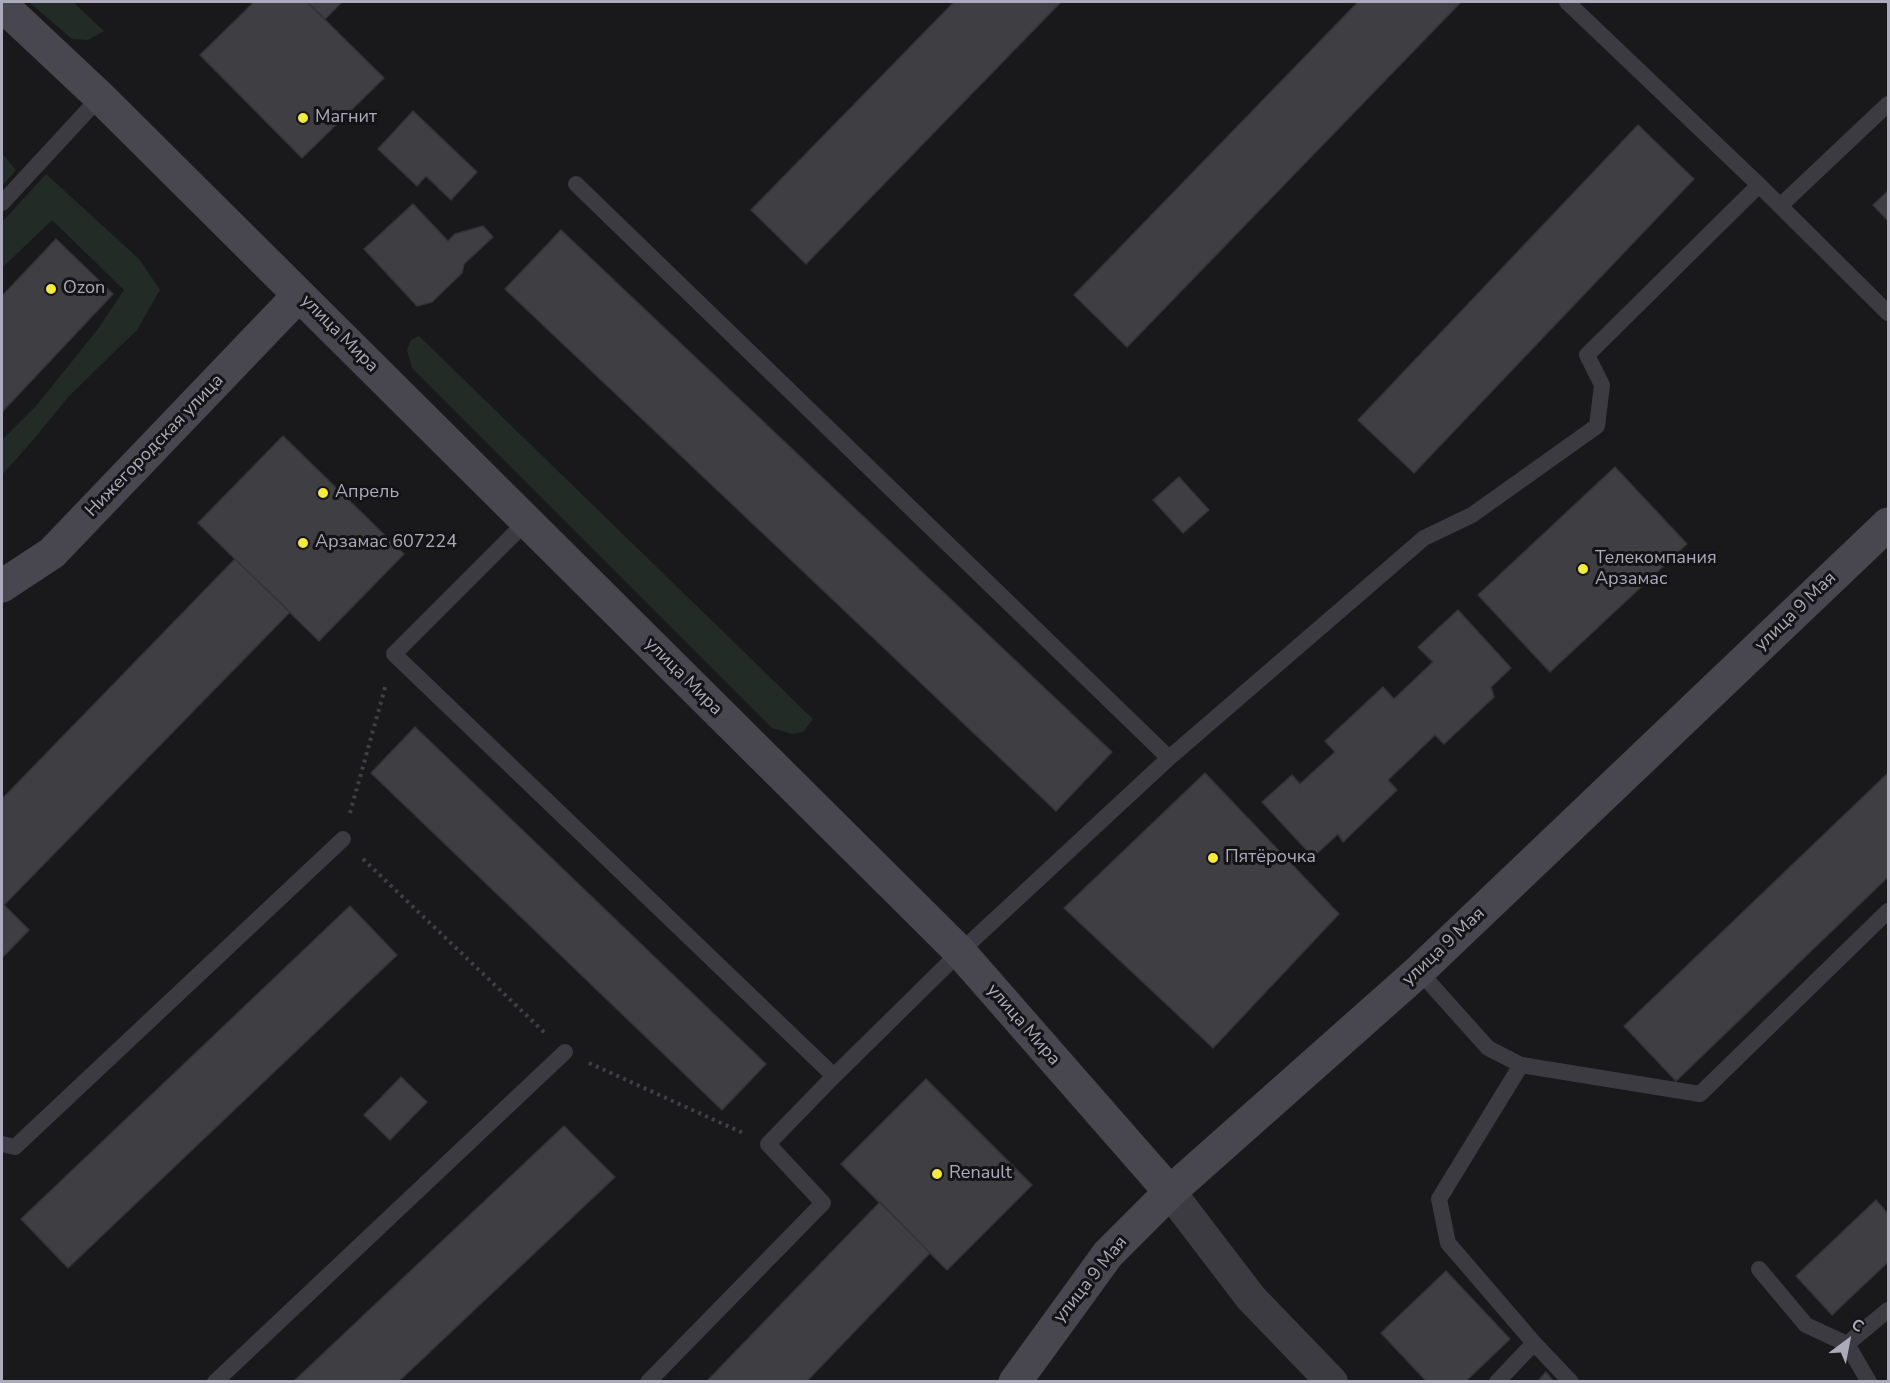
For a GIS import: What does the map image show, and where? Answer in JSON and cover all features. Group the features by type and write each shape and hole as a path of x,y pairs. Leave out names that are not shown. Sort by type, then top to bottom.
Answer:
{"street":[{"name":"улица Мира","path":"4,13 100,97 960,952 1170,1192 1251,1298 1332,1382"},
{"name":"Нижегородская улица","path":"2,586 52,553 299,295"},
{"name":"улица 9 Мая","path":"1014,1382 1108,1254 1170,1192 1419,971 1888,524"}],"lane":[{"path":"1567,2 1759,185 1888,313"},
{"path":"2,203 100,97"},
{"path":"1780,206 1888,104"},
{"path":"576,184 1169,758"},
{"path":"648,1382 822,1203 768,1144 960,952 1169,758 1424,538 1472,515 1597,426 1602,385 1587,355 1759,185"},
{"path":"526,521 394,654 834,1076"},
{"path":"2,1144 15,1147 343,839"},
{"path":"1419,971 1488,1048 1521,1065 1700,1094 1888,911"},
{"path":"215,1382 565,1052"},
{"path":"1521,1065 1439,1199 1448,1243 1534,1343 1571,1382"},
{"path":"1759,1269 1806,1325 1846,1344 1869,1382"},
{"path":"1846,1344 1888,1310"},
{"path":"1497,1382 1534,1343"}],"path":[{"path":"394,654 343,839 565,1052 768,1144"}],"shaded area":[{"path":"29,2 73,2 104,31 88,40 72,39"},
{"path":"2,153 16,170 2,186"},
{"path":"46,174 139,259 160,290 137,330 69,396 2,475 2,440 36,406 98,329 124,290 52,220 2,268 2,222"},
{"path":"419,336 813,719 803,732 792,734 772,728 412,368 407,350 411,340"}],"building":[{"name":"Магнит","path":"254,2 307,2 384,78 302,158 200,55"},
{"path":"307,2 342,2 325,19"},
{"path":"954,2 1061,2 806,264 751,210"},
{"path":"1358,2 1461,2 1127,347 1074,295"},
{"path":"413,111 477,172 451,200 426,176 417,186 378,149"},
{"path":"1638,125 1694,179 1414,473 1358,420"},
{"path":"1888,191 1888,221 1873,205"},
{"path":"413,204 448,241 455,234 483,226 493,237 464,264 462,273 432,302 417,306 364,249"},
{"path":"561,230 1112,752 1056,811 505,289"},
{"path":"56,239 113,294 2,412 2,296"},
{"path":"283,436 404,554 319,641 198,523"},
{"name":"Телекомпания Арзамас","path":"1615,467 1687,544 1550,672 1478,595"},
{"path":"1179,477 1209,510 1183,533 1153,500"},
{"path":"235,559 290,612 4,905 29,930 2,958 2,799"},
{"path":"1458,610 1511,668 1491,687 1494,697 1444,744 1435,735 1388,780 1397,790 1343,842 1338,834 1313,857 1262,802 1292,775 1300,784 1335,752 1325,741 1383,687 1394,699 1433,662 1418,647"},
{"path":"415,727 766,1064 722,1110 371,773"},
{"path":"1205,773 1339,914 1213,1048 1064,908"},
{"path":"1888,773 1888,877 1676,1081 1624,1026"},
{"path":"350,906 397,955 68,1268 21,1219"},
{"path":"401,1077 427,1102 390,1140 364,1115"},
{"name":"Renault","path":"926,1079 1032,1185 947,1270 841,1164"},
{"path":"564,1126 615,1177 398,1382 293,1382"},
{"path":"1876,1200 1888,1214 1888,1262 1832,1315 1796,1276"},
{"path":"880,1202 930,1253 806,1382 706,1382"},
{"path":"1446,1271 1510,1339 1465,1382 1427,1382 1381,1333"},
{"path":"1546,1372 1554,1382 1537,1382"}],"place":[{"name":"Магнит","path":"303,118"},
{"name":"Ozon","path":"51,289"},
{"name":"Апрель","path":"323,493"},
{"name":"Арзамас 607224","path":"303,543"},
{"name":"Телекомпания Арзамас","path":"1583,569"},
{"name":"Пятёрочка","path":"1213,858"},
{"name":"Renault","path":"937,1174"}]}
